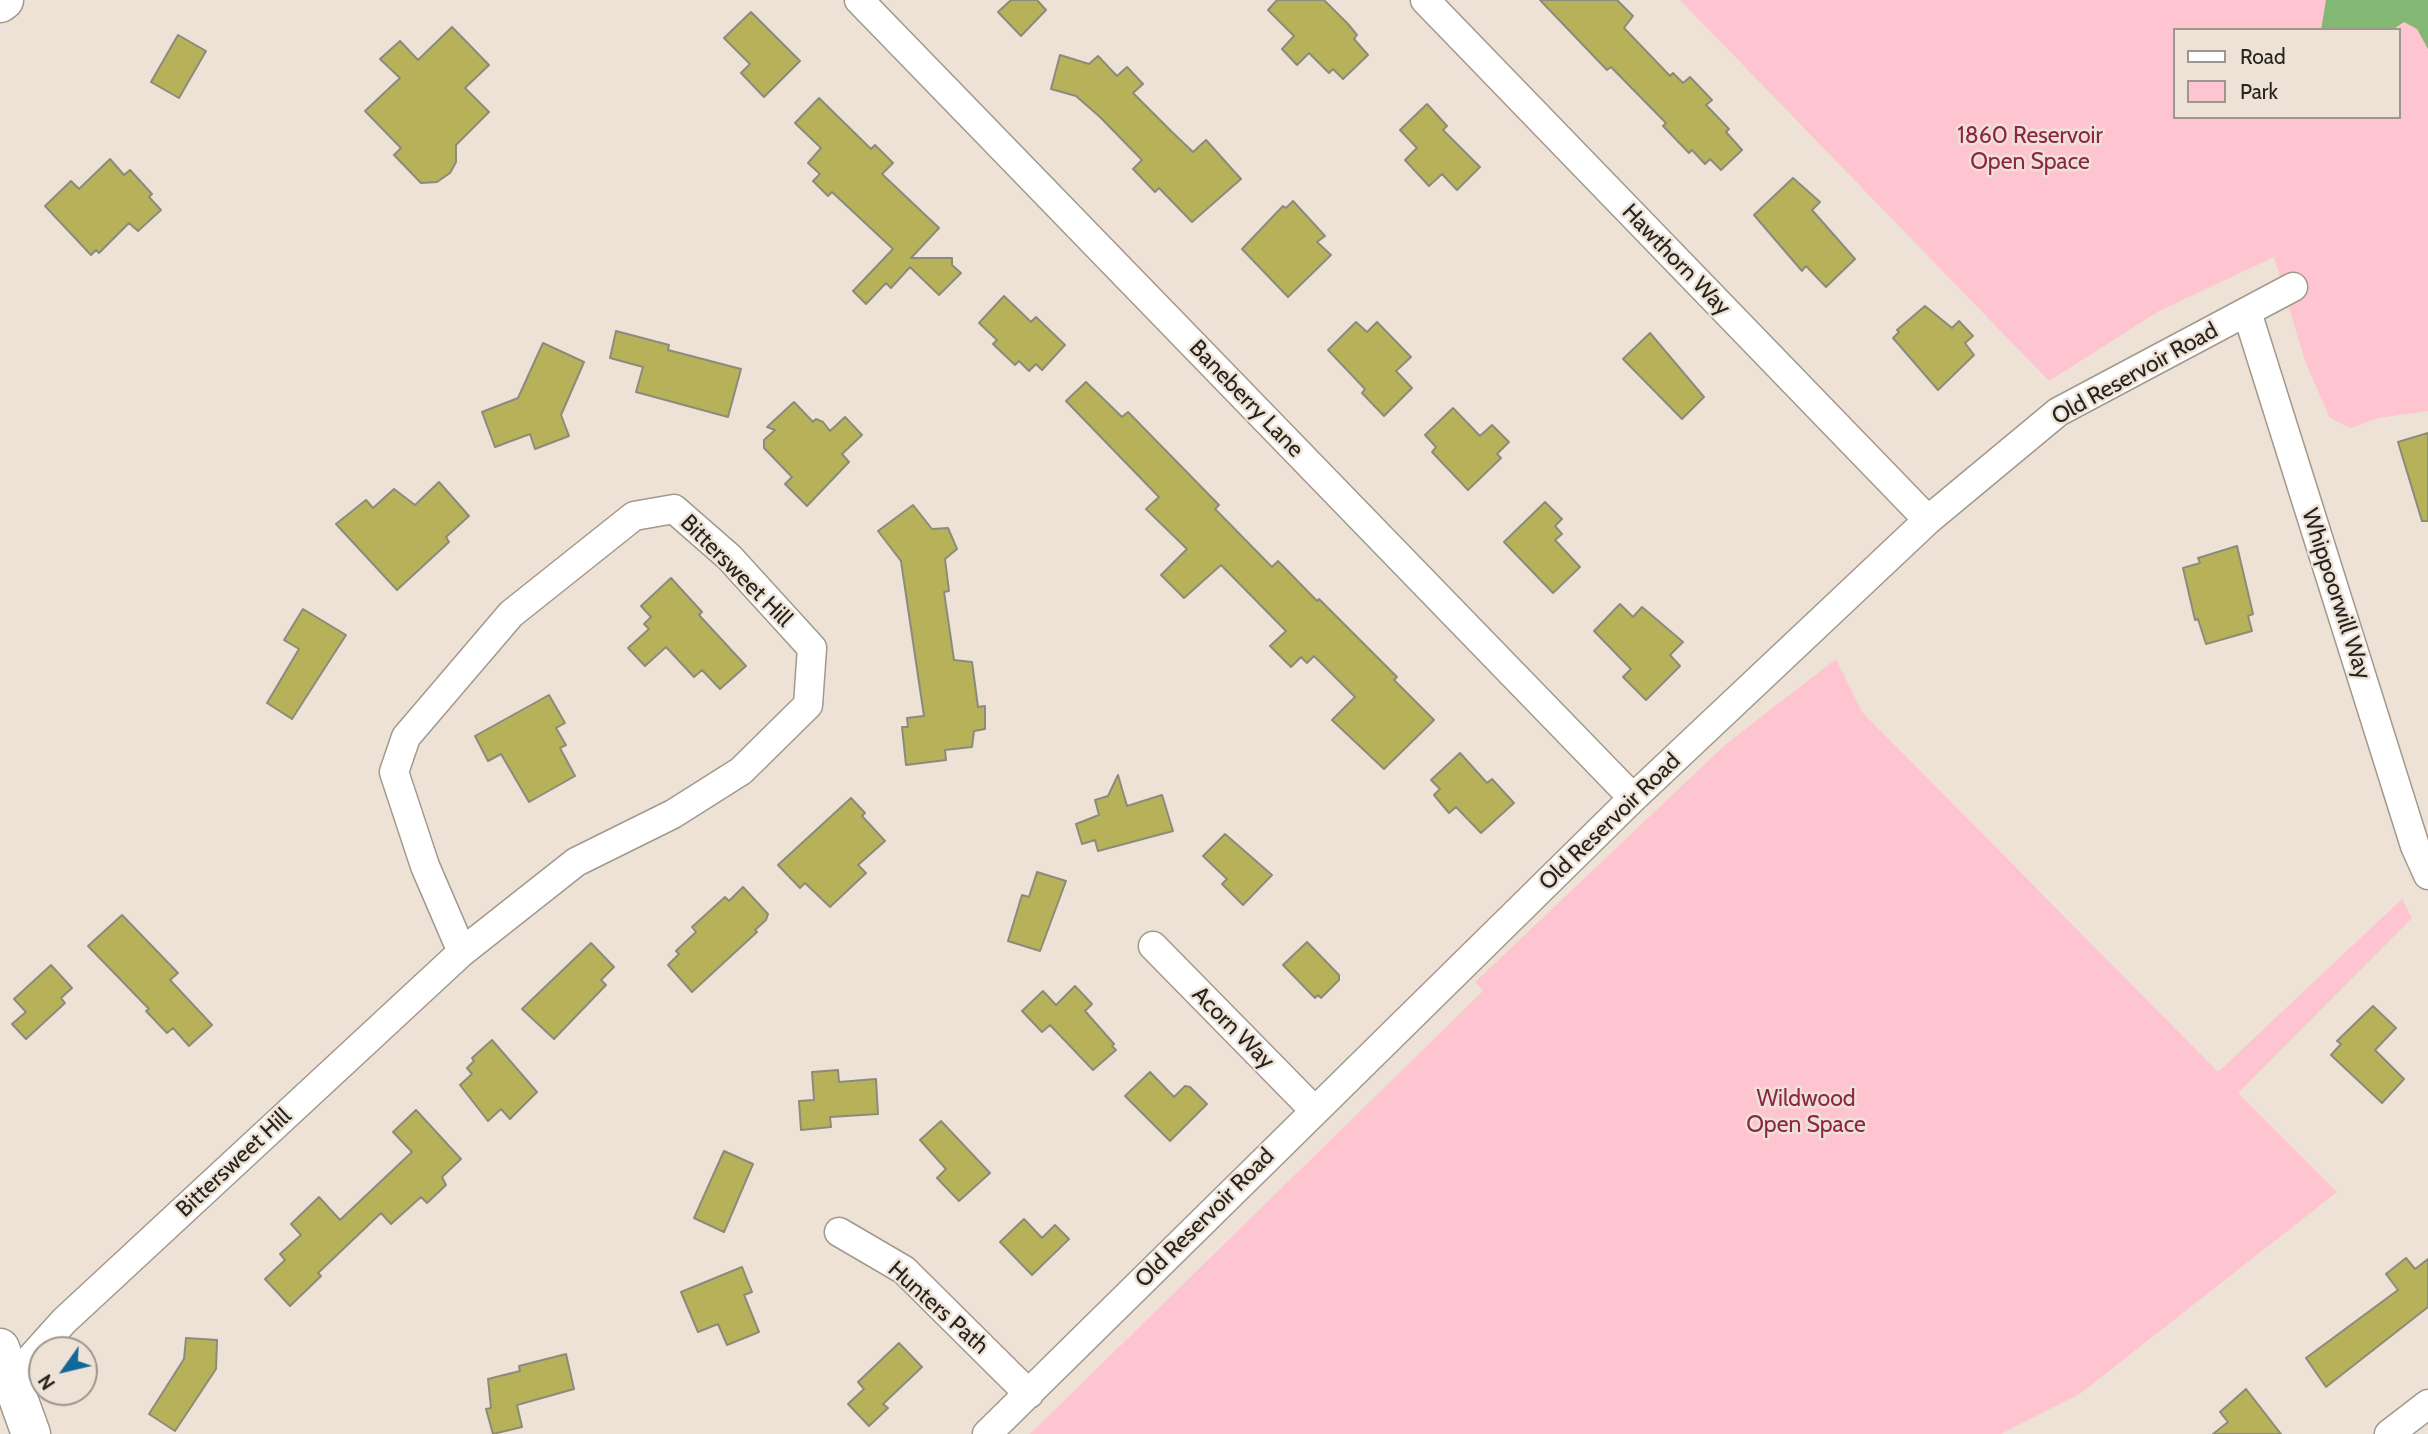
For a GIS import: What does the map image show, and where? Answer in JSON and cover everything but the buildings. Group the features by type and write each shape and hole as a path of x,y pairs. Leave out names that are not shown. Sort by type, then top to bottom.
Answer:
{"main road":[{"path":"4,1374 31,1434"}],"street":[{"name":"Baneberry Lane","path":"859,0 1633,798"},
{"name":"Hawthorn Way","path":"1424,0 1928,520"},
{"name":"Old Reservoir Road","path":"987,1434 1633,798 1928,520 2058,412 2293,287"},
{"name":"Whippoorwill Way","path":"2247,312 2407,819 2428,875"},
{"name":"Bittersweet Hill","path":"4,1374 462,952 576,862 673,814 741,771 808,705 812,648 729,557 674,509 634,516 511,614 406,737 394,772 425,866 462,952"},
{"name":"Acorn Way","path":"1153,946 1314,1110"},
{"name":"Hunters Path","path":"839,1232 904,1270 1029,1394"},
{"path":"2389,1434 2428,1404"}],"green space":[{"name":"1860 Reservoir Open Space","path":"1680,0 2428,0 2428,411 2378,418 2351,428 2330,418 2305,361 2274,257 2159,311 2049,381"},
{"name":"Wildwood Open Space","path":"1836,659 1862,712 2218,1072 2402,899 2412,918 2238,1093 2337,1192 2081,1393 2001,1434 1030,1434 1483,991 1475,982 1726,744"}],"shaded area":[{"path":"2326,0 2428,0 2428,49 2417,29 2404,22 2395,28 2321,28"}]}
